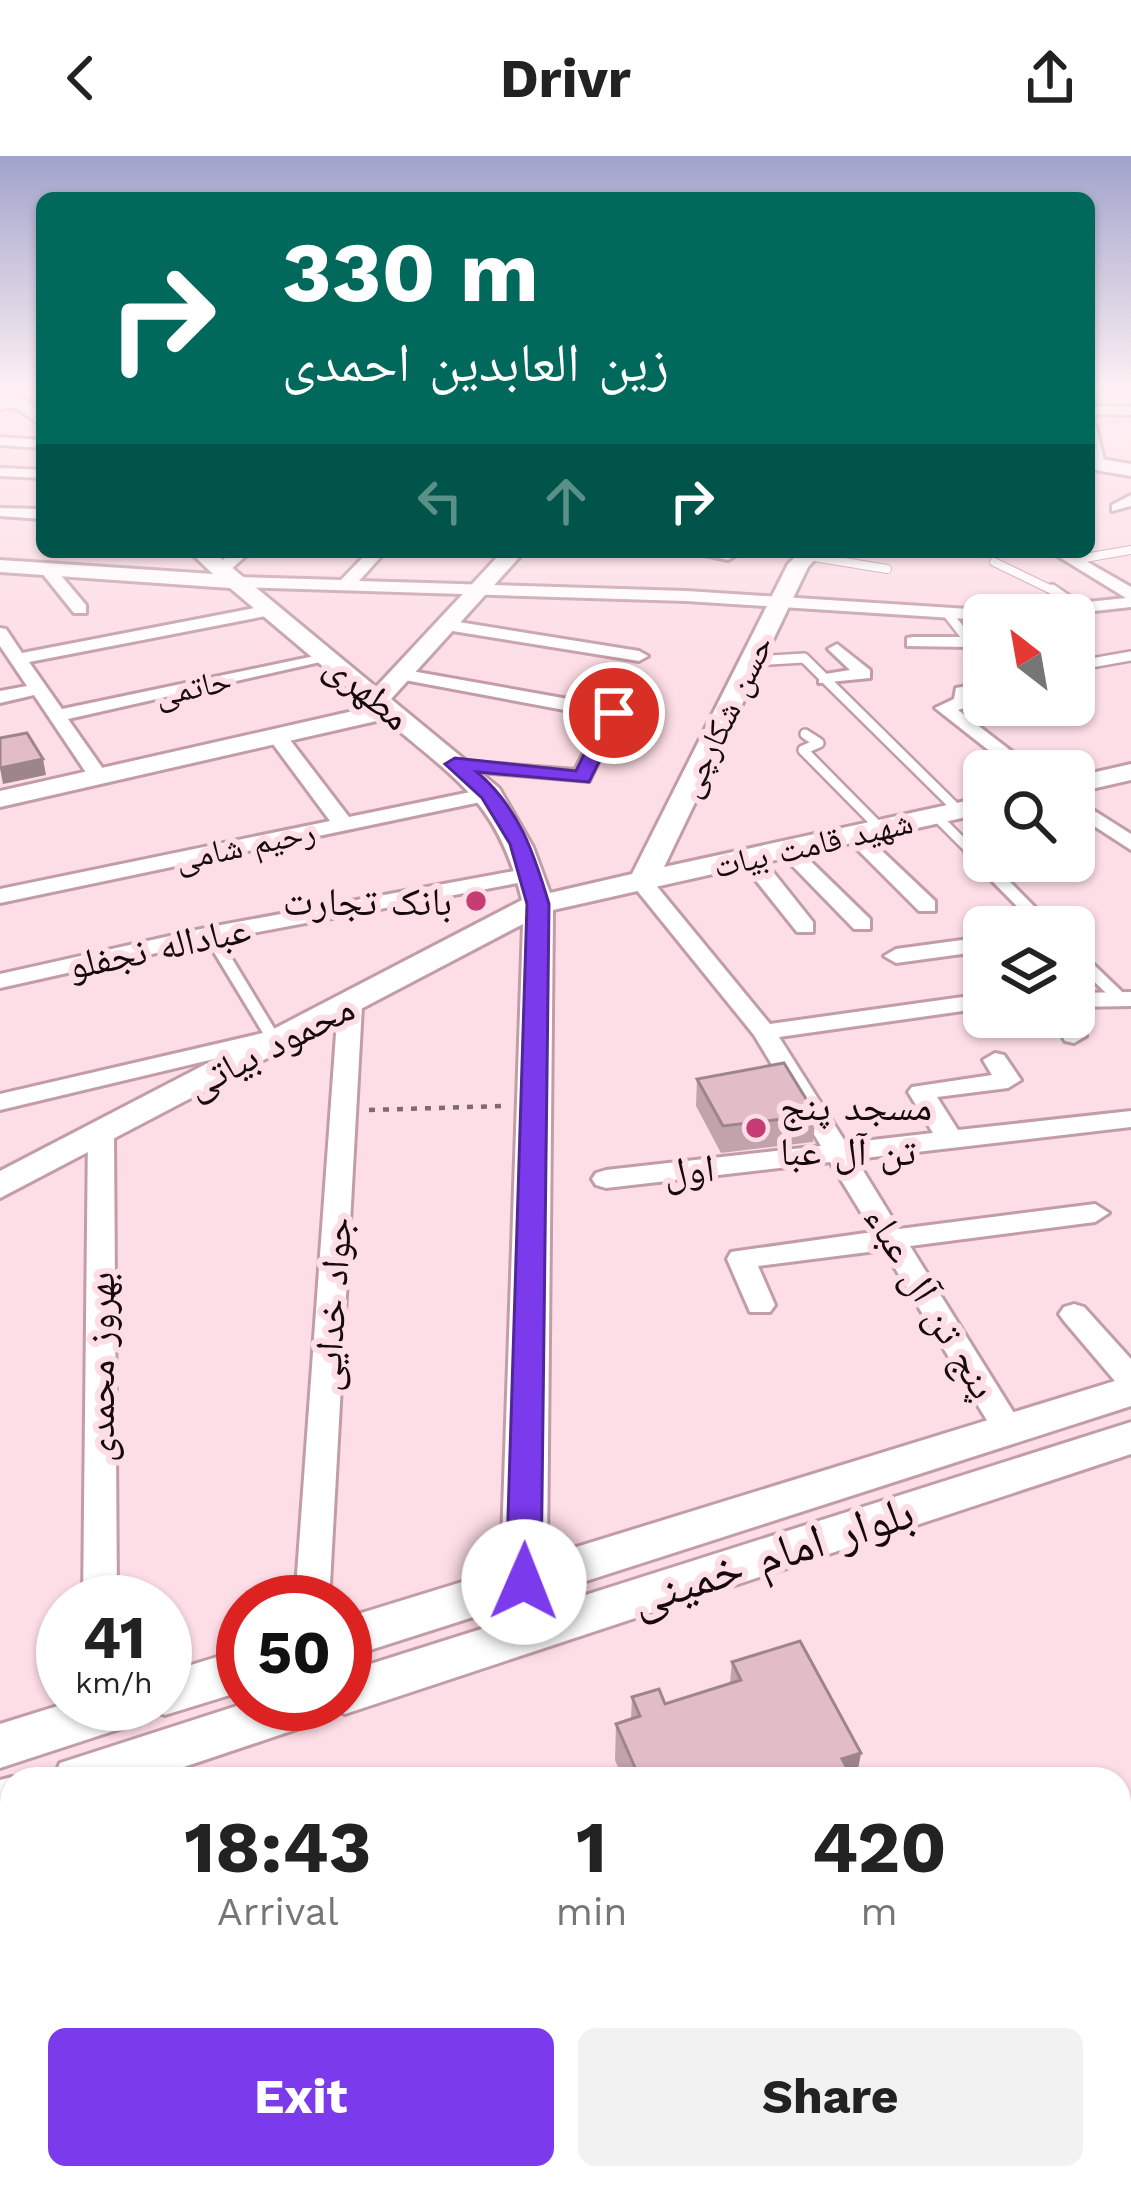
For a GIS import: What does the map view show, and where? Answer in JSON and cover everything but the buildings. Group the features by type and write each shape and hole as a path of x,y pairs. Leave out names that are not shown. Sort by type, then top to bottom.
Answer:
{"main road":[{"path":"0,799 278,736 390,694 508,558"},
{"name":"حسن شکارچی","path":"643,883 782,600 808,558"},
{"path":"0,566 225,564"},
{"name":"مطهری","path":"225,564 270,610 329,658 390,694 490,794 521,844 535,889 524,1582 544,1629"},
{"path":"1095,780 1131,772"},
{"name":"شهید قامت بیات","path":"535,889 643,883 959,811"},
{"name":"محمود بیاتی","path":"0,1186 350,1006 535,889"},
{"name":"بلوار امام خمینی","path":"372,1629 1131,1391"},
{"name":"بلوار امام خمینی","path":"372,1684 1131,1438"},
{"path":"0,1746 44,1731"},
{"path":"115,1767 226,1731"}],"street":[{"path":"0,512 36,514"},
{"path":"346,585 371,558"},
{"path":"1069,558 1131,598"},
{"path":"225,564 346,585 782,600 963,614"},
{"path":"47,569 80,609"},
{"path":"948,614 949,590"},
{"path":"1095,606 1131,598"},
{"path":"18,659 270,610"},
{"path":"446,625 639,656"},
{"path":"0,634 98,776"},
{"path":"913,643 963,642"},
{"path":"825,679 864,674 837,649"},
{"name":"حاتمی","path":"56,716 329,658"},
{"path":"0,697 38,689"},
{"path":"390,694 614,713 582,778 455,764"},
{"path":"963,702 944,708 963,722"},
{"path":"968,726 999,750"},
{"path":"278,736 343,824"},
{"name":"رحیم شامی","path":"0,896 490,794"},
{"path":"1095,819 1131,844"},
{"path":"867,832 927,907"},
{"path":"788,850 862,925"},
{"path":"749,858 805,927"},
{"name":"پنج تن آل عباء","path":"643,883 764,1033 1008,1429"},
{"name":"عباداله نجفلو","path":"0,982 210,934 535,889"},
{"path":"896,956 963,947"},
{"path":"1095,1000 1126,999"},
{"path":"764,1033 963,1004"},
{"name":"جواد خدایی","path":"314,1575 350,1006"},
{"path":"0,1102 286,1035"},
{"path":"952,1142 921,1092 1008,1081 994,1060"},
{"name":"اول","path":"606,1179 1131,1119"},
{"name":"بهروز محمدی","path":"100,1575 101,1132"},
{"path":"760,1305 741,1259 1095,1214"},
{"path":"1074,1314 1131,1379"}],"lane":[{"path":"1095,553 1131,550"},
{"path":"831,558 887,569"},
{"path":"994,562 1059,594"},
{"path":"948,614 963,633"},
{"path":"1095,662 1131,656"},
{"path":"753,662 804,658 959,811 1030,906"},
{"path":"805,734 819,743 803,750 867,832"},
{"path":"210,934 286,1035"},
{"path":"1095,972 1126,999"}],"path":[{"path":"346,1110 535,1105"}],"place":[{"name":"بانک تجارت","path":"476,901"},
{"name":"مسجد پنج تن آل عبا","path":"756,1128"}],"route":[{"path":"524,1582 538,904 521,844 490,794 455,764 582,778 614,713"}]}
